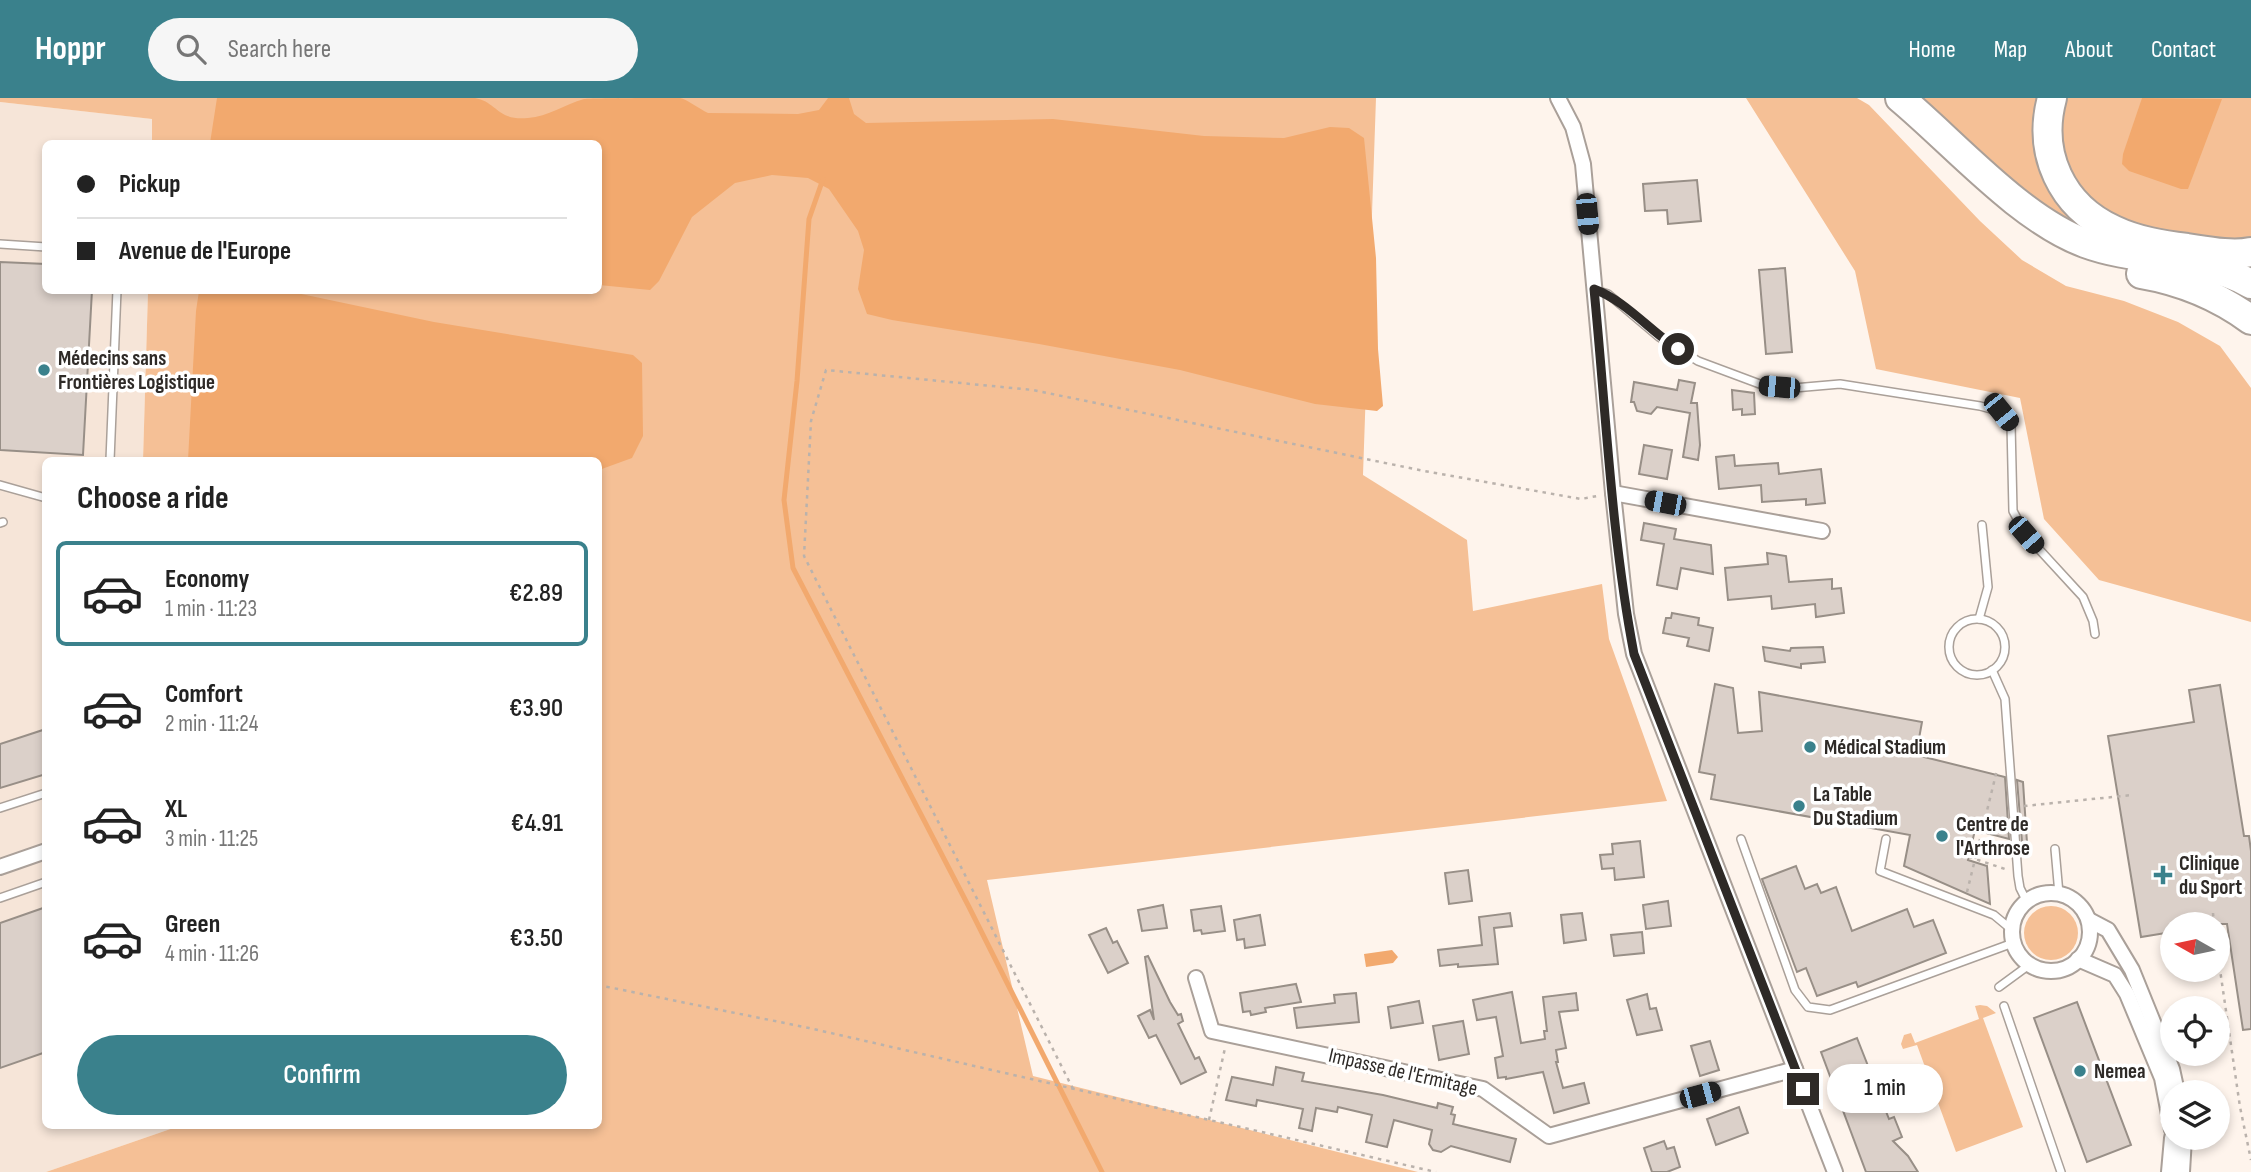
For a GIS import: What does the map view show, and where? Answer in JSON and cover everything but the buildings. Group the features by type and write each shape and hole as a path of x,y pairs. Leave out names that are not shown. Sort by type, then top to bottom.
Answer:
{"highway":[{"path":"1900,98 2043,222 2085,243 2134,255 2199,265 2222,271 2251,284"},
{"path":"2052,98 2046,119 2047,145 2052,166 2074,201 2092,218 2137,239 2168,246 2202,251 2251,252"},
{"path":"1990,177 2012,206 2040,230 2081,256 2193,286 2217,297 2251,320"}],"street":[{"path":"1558,98 1573,127 1583,164 1613,493 1626,614 1634,654 1835,1172"},
{"path":"1613,493 1822,531"},
{"path":"0,867 42,852"},
{"path":"2059,894 2072,899 2082,908 2089,920 2088,945 2078,959 2061,970 2041,970 2029,965 2020,955 2013,937 2015,917 2027,902 2039,895 2059,894"},
{"path":"2089,920 2108,930 2132,970 2174,1080"},
{"path":"2078,959 2115,975 2127,995 2162,1080"},
{"path":"1196,978 1212,1031 1228,1034"},
{"name":"Impasse de l'Ermitage","path":"1228,1034 1483,1089 1549,1136 1795,1069"},
{"path":"2169,1172 2171,1150"},
{"path":"2182,1172 2183,1150"}],"lane":[{"path":"0,244 42,247"},
{"path":"1594,289 1608,294 1659,337 1698,361 1765,386 1794,388 1840,384 1980,406 2001,412 2011,424 2013,511 2026,535 2083,597 2093,621 2095,634"},
{"path":"110,457 117,294"},
{"path":"0,485 42,497"},
{"path":"1979,619 1988,587 1982,526"},
{"path":"1979,619 1995,625 2004,640 2003,657 1992,670 1975,675 1966,673 1952,661 1949,643 1956,628 1979,619"},
{"path":"1992,670 2005,699 2018,876 2027,902"},
{"path":"0,808 42,794"},
{"path":"1741,839 1795,990 1808,1007 1830,1010 2013,937 1994,915 1880,871 1886,839"},
{"path":"2055,849 2059,894"},
{"path":"0,898 42,883"},
{"path":"1999,988 2029,965"},
{"path":"2004,1006 2061,1172"}],"path":[{"path":"1073,1090 804,556 811,421 826,370 1033,390 1424,471 1581,499 1613,493"},
{"path":"1965,897 1998,766"},
{"path":"2013,807 2132,796"},
{"path":"1969,857 2005,869"},
{"path":"2222,982 2251,1160"},
{"path":"602,986 809,1028 1436,1172"},
{"path":"1209,1120 1228,1034"}],"shaded area":[{"path":"0,98 1376,98 1363,475 1467,540 1473,611 1602,584 1609,639 1667,801 987,880 1033,1076 1418,1172 46,1172 170,1129 602,1129 602,457 143,457 148,294 602,294 602,140 152,140 152,119 0,102"},
{"path":"217,98 475,98 510,117 528,118 584,99 680,98 708,113 798,114 819,110 828,98 849,98 854,114 866,123 1053,119 1204,136 1284,138 1330,127 1349,128 1364,138 1376,258 1378,349 1383,406 1377,411 1315,404 1180,370 867,314 858,289 864,250 858,231 829,189 808,178 772,175 735,183 692,217 659,281 650,290 602,285 602,140 210,140"},
{"path":"1746,98 1857,98 1869,105 1980,221 2022,260 2066,286 2124,301 2178,322 2220,346 2251,388 2251,622 2099,580 2044,519 2020,398 1876,369 1855,271"},
{"path":"1912,98 2041,98 2092,226 2067,225"},
{"path":"2064,98 2251,98 2251,237 2228,239 2177,235 2126,222 2103,210 2084,195 2069,177 2059,124"},
{"path":"2142,98 2222,99 2188,189 2129,171 2122,164"},
{"path":"0,102 153,119 152,140 42,140 42,294 148,294 143,457 42,457 42,1129 170,1129 46,1172 0,1172"},
{"path":"199,294 301,294 434,322 633,355 642,363 643,436 632,458 602,469 602,457 188,457"},
{"path":"2056,906 2066,910 2074,918 2078,933 2074,948 2066,956 2046,960 2036,956 2028,948 2024,928 2028,918 2036,910"},
{"path":"1392,950 1398,957 1393,963 1366,967 1364,954"},
{"path":"1975,1006 1987,1006 1996,1013 1983,1018 2023,1127 1956,1152 1917,1045 1903,1049 1901,1044 1904,1035 1911,1033 1915,1043 1979,1019"}],"waterway":[{"path":"823,179 809,219 797,381 784,500 793,568 969,907 1102,1172"}],"place":[{"name":"Médecins sans Frontières Logistique","path":"44,370"},
{"name":"Médical Stadium","path":"1810,747"},
{"name":"La Table Du Stadium","path":"1799,806"},
{"name":"Centre de l'Arthrose","path":"1942,836"},
{"name":"Clinique du Sport","path":"2163,875"},
{"name":"Nemea","path":"2080,1071"}],"route":[{"path":"1678,349 1659,337 1608,294 1594,289 1626,614 1634,654 1803,1089"}]}
